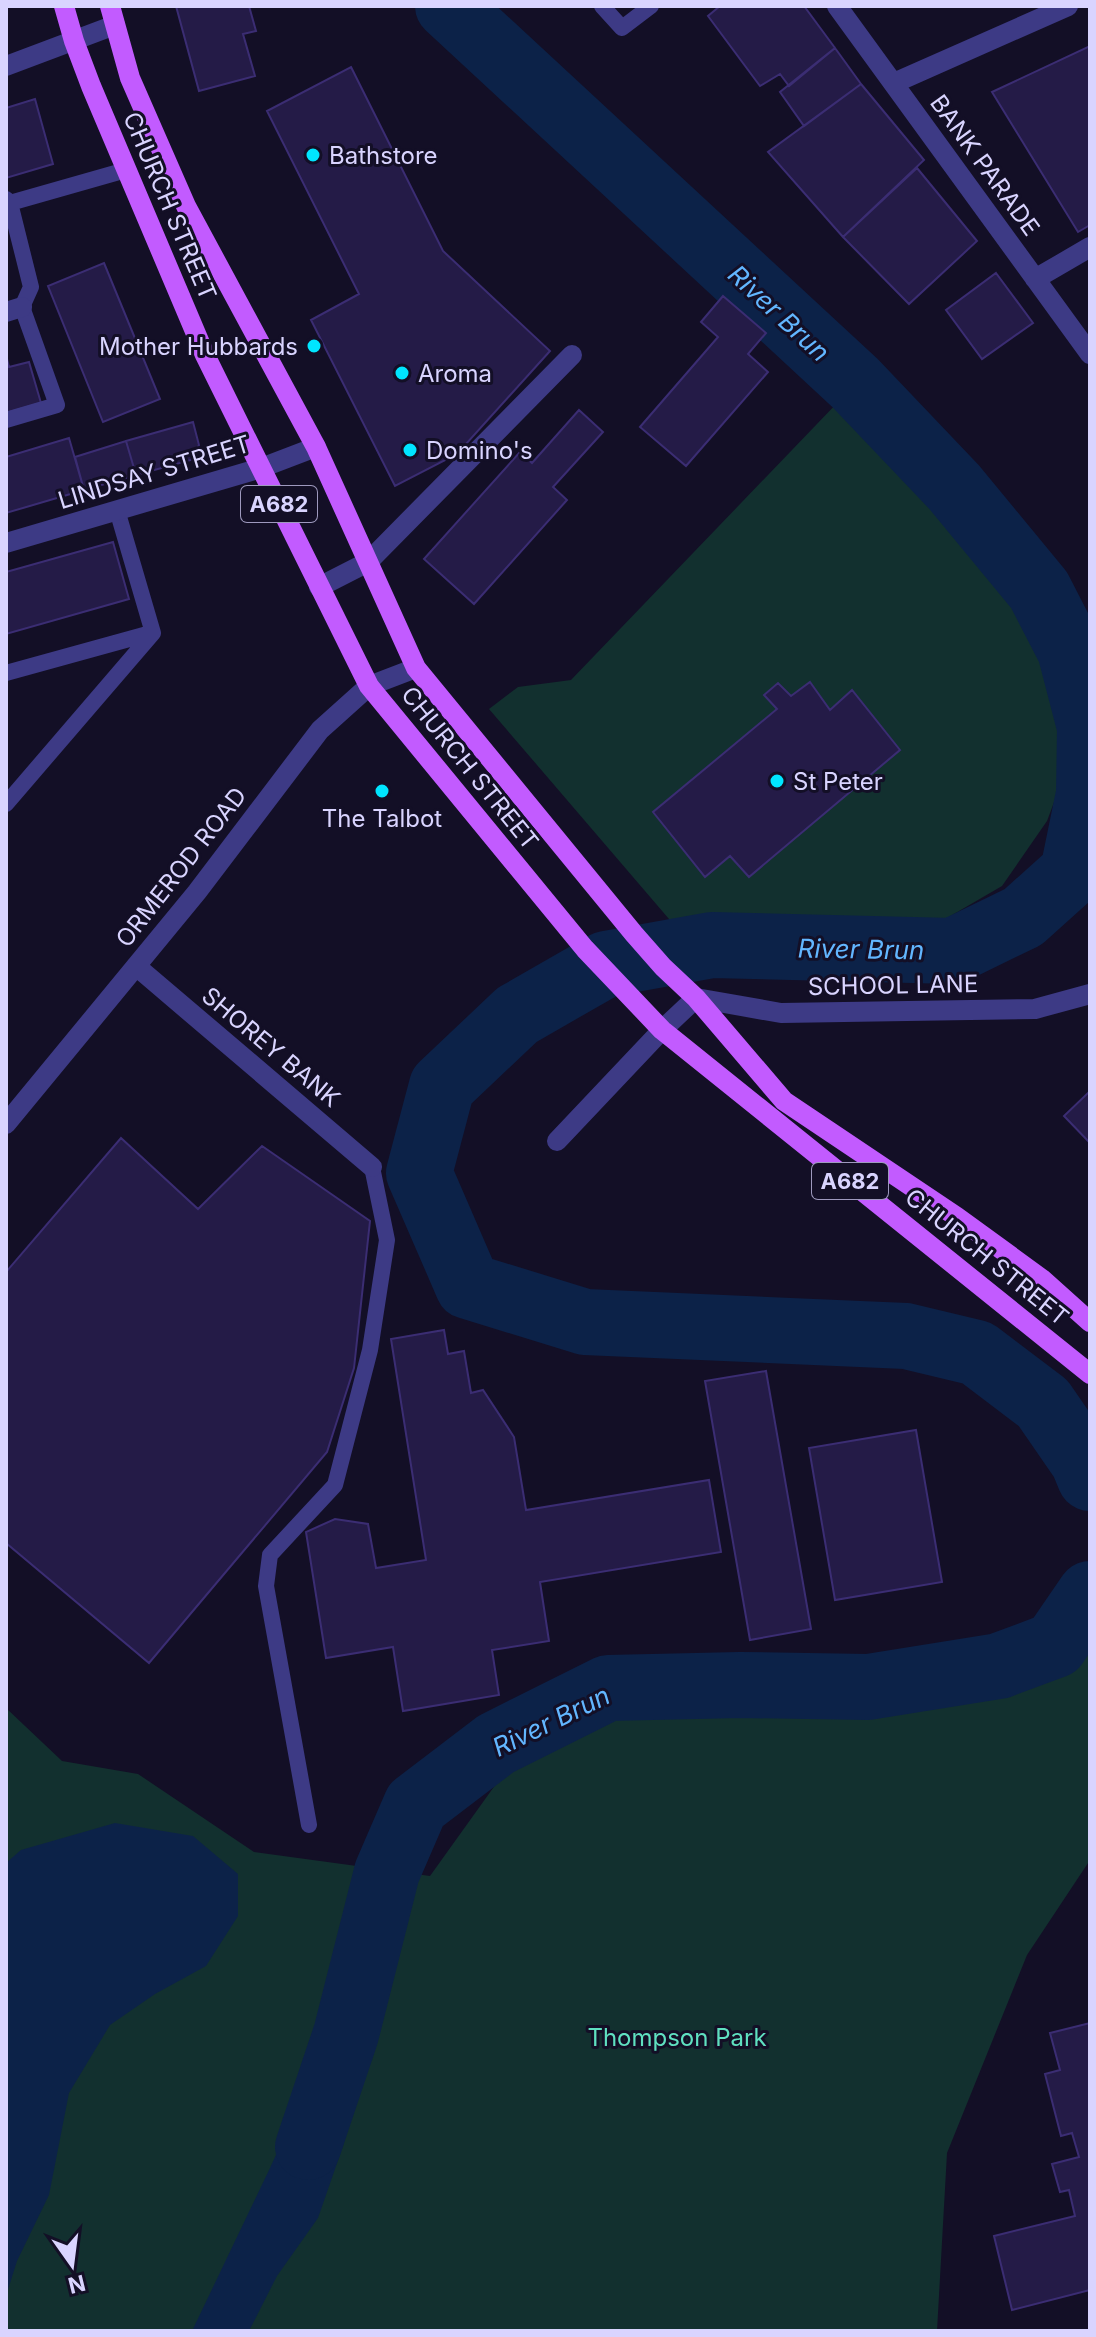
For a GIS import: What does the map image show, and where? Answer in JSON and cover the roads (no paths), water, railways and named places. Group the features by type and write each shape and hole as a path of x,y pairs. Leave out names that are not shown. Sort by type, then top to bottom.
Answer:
{"main road":[{"name":"CHURCH STREET","path":"64,6 74,41 126,170 205,355 369,686 585,949 662,1030 1090,1374"},
{"name":"CHURCH STREET","path":"113,15 130,78 186,206 316,447 416,668 634,934 696,998 784,1101 957,1217 1042,1279 1090,1322"}],"street":[{"name":"BANK PARADE","path":"837,6 1090,354"},
{"path":"894,83 1068,6"},
{"path":"6,66 74,41 113,15"},
{"path":"1035,279 1090,247"},
{"path":"319,587 368,562 572,355"},
{"name":"LINDSAY STREET","path":"6,543 261,468 316,447"},
{"name":"ORMEROD ROAD","path":"6,1124 197,892 320,730 369,686 416,668"},
{"name":"SHOREY BANK","path":"136,966 372,1167"},
{"name":"SCHOOL LANE","path":"696,998 781,1013 1035,1009 1090,994"},
{"path":"557,1141 696,998"}],"lane":[{"path":"602,6 622,28 651,6"},
{"path":"6,420 57,405 14,310 31,287 8,201 126,170"},
{"path":"117,510 153,633"},
{"path":"6,673 153,633"},
{"path":"6,804 153,633"},
{"path":"309,1825 266,1586 270,1555 335,1485 370,1350 387,1240 372,1167"}],"water":[{"path":"115,1823 193,1836 238,1874 238,1916 206,1966 155,1994 110,2025 69,2093 49,2195 17,2261 6,2296 6,1863 21,1850"},
{"path":"319,2061 365,2066 343,2146 318,2218 277,2276 249,2331 192,2331 270,2168"}],"waterway":[{"name":"River Brun","path":"448,6 855,383 954,487 1039,590 1070,650 1090,727 1089,794 1073,872 1023,917 953,951 712,945 606,964 517,1015 442,1086 419,1173 468,1286 585,1322 906,1336 977,1353 1043,1403 1083,1461 1090,1478"},
{"name":"River Brun","path":"308,2147 346,2034 387,1872 416,1805 496,1744 608,1688 740,1685 868,1687 999,1666 1055,1645 1090,1594"}],"place":[{"name":"Bathstore","path":"313,155"},
{"name":"Mother Hubbards","path":"314,346"},
{"name":"Aroma","path":"402,373"},
{"name":"Domino's","path":"410,450"},
{"name":"St Peter","path":"777,781"},
{"name":"The Talbot","path":"382,791"}],"park label":[{"name":"Thompson Park","path":"677,2037"}]}
